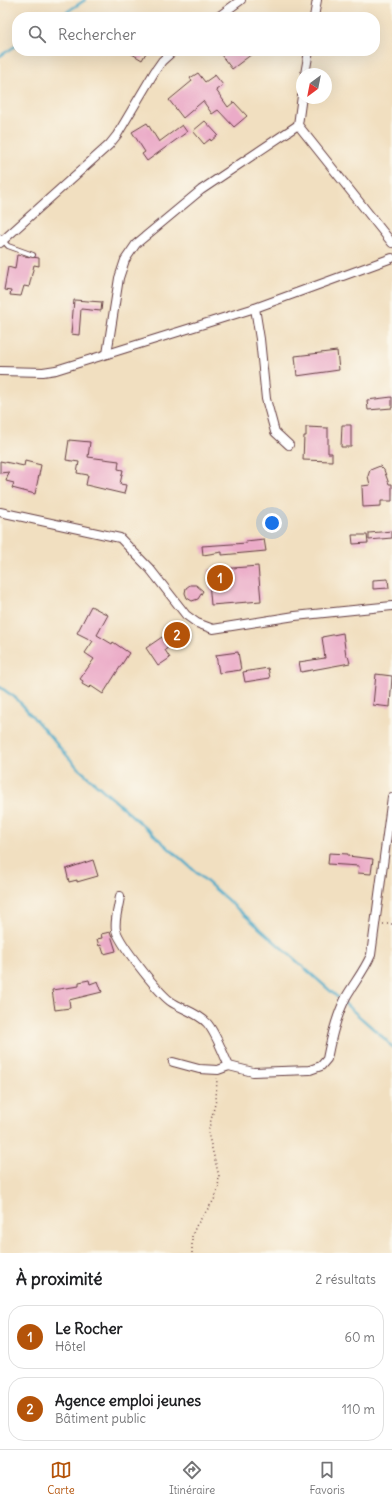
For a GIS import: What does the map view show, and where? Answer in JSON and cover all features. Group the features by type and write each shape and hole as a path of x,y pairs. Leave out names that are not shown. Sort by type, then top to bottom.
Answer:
{"street":[{"path":"225,12 241,0"},
{"path":"315,12 317,0"},
{"path":"1,240 109,145 117,135 155,71 168,56"},
{"path":"306,68 308,56"},
{"path":"301,104 298,125 392,243"},
{"path":"107,354 119,278 125,260 136,244 201,190 298,125"},
{"path":"0,371 44,372 56,370 255,308 392,258"},
{"path":"255,308 260,339 266,399 275,432 289,445"},
{"path":"0,512 120,538 150,569 186,615 197,623 213,629 295,616 392,606"},
{"path":"173,1062 199,1069 218,1070 229,1066 253,1072 310,1070 325,1063 338,1013 347,996 366,968 371,955 392,797"},
{"path":"120,896 116,928 119,936 146,975 162,994 170,1001 195,1014 208,1024 229,1066"}],"lane":[{"path":"1,240 8,246 33,255"}],"path":[{"path":"192,1253 192,1236 196,1226 214,1200 218,1189 219,1176 209,1137 209,1128 215,1105 218,1070"}],"building":[{"path":"135,56 144,56 142,60"},
{"path":"222,56 249,56 232,69"},
{"path":"198,73 205,82 215,75 223,85 216,90 228,107 234,102 247,116 234,127 218,110 212,114 203,101 183,118 169,100 192,81 190,78"},
{"path":"205,121 218,135 211,141 210,139 204,144 193,131"},
{"path":"147,123 159,142 182,125 187,132 147,161 142,154 145,152 132,132"},
{"path":"17,255 39,258 39,266 34,265 29,287 24,286 21,296 10,295 11,291 4,290 8,267 15,269"},
{"path":"74,300 102,302 101,311 81,309 79,335 71,334"},
{"path":"337,351 339,370 297,376 295,356"},
{"path":"392,397 392,408 368,410 367,400"},
{"path":"342,425 351,425 351,447 341,447"},
{"path":"306,427 328,428 328,453 332,453 332,461 303,460"},
{"path":"69,440 90,442 88,457 119,461 118,469 123,470 120,484 126,485 124,494 86,485 88,475 77,473 79,462 66,460"},
{"path":"0,461 24,466 25,461 41,465 35,494 12,488 14,483 6,481 9,472 0,473"},
{"path":"380,466 384,470 389,484 392,484 392,501 381,501 381,506 363,507 362,486 370,485 368,476 370,470"},
{"path":"392,531 392,538 369,540 369,533"},
{"path":"352,535 367,535 368,543 353,544"},
{"path":"264,539 266,551 222,555 222,552 203,555 202,546 247,543 246,541"},
{"path":"258,566 261,601 211,605 208,570"},
{"path":"388,579 389,588 373,589 373,580"},
{"path":"190,585 196,585 203,591 198,599 192,601 187,598 185,593 186,588"},
{"path":"91,606 108,615 97,635 112,644 113,642 129,653 103,694 91,686 89,688 82,684 83,681 80,679 94,659 85,653 93,641 77,633"},
{"path":"343,633 346,656 348,656 350,663 301,672 299,662 325,658 322,637"},
{"path":"162,637 169,647 165,650 170,658 158,666 146,648"},
{"path":"238,652 241,670 219,673 216,655"},
{"path":"268,668 270,678 245,682 243,672"},
{"path":"376,674 392,676 390,707 373,705"},
{"path":"329,853 348,854 348,856 373,859 371,874 358,873 359,866 328,864"},
{"path":"93,860 98,876 77,882 77,880 69,882 66,869"},
{"path":"110,932 116,951 104,954 97,939 102,938 101,934"},
{"path":"89,980 90,984 98,981 102,992 69,1000 70,1008 55,1010 52,990 79,986 79,982"}],"waterway":[{"path":"67,12 85,0"},
{"path":"0,56 12,48"},
{"path":"0,687 17,699 78,768 386,1040 392,1047"}],"place":[{"name":"Le Rocher","path":"220,578"},
{"name":"Agence emploi jeunes","path":"177,635"}]}
